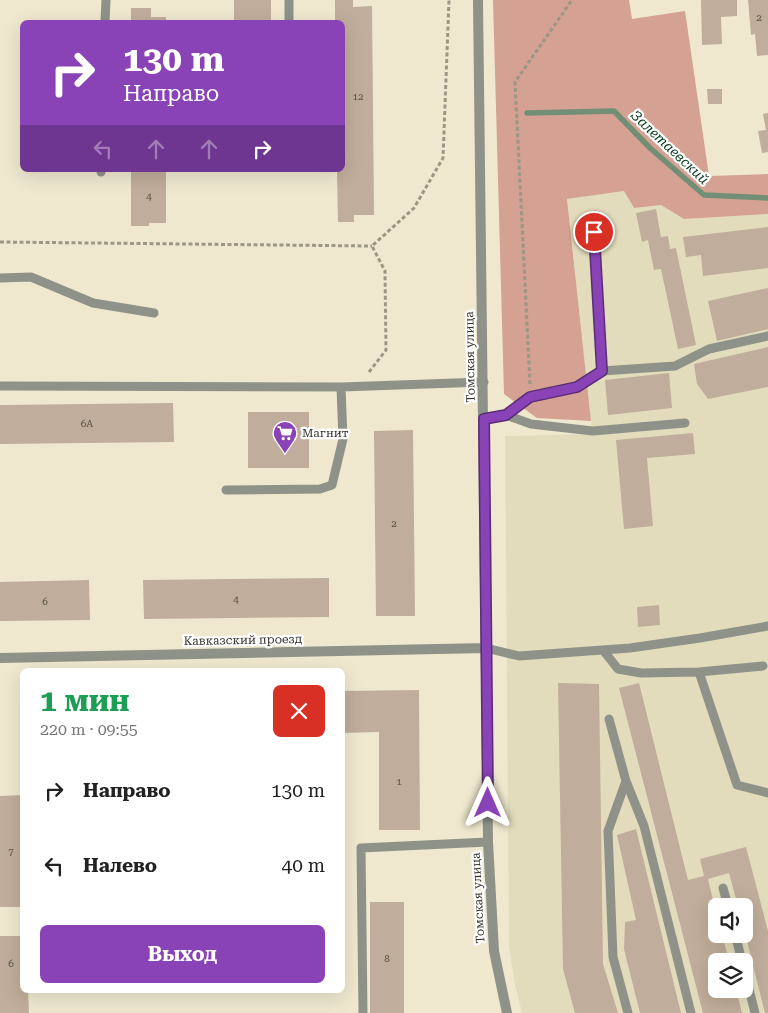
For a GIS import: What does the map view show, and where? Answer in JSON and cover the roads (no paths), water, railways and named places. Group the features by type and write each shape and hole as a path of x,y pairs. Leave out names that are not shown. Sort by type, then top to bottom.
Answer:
{"street":[{"name":"Томская улица","path":"478,0 488,842 494,950 506,1013"},
{"name":"Кавказский проезд","path":"0,658 486,648"}],"lane":[{"path":"105,20 106,0"},
{"path":"289,0 289,20"},
{"path":"594,232 602,371"},
{"path":"0,278 31,277 93,303 154,313"},
{"path":"484,419 506,415 530,397 577,387 602,371 675,366 709,349 768,336"},
{"path":"0,386 341,387 484,382"},
{"path":"226,490 320,489 332,485 343,439 341,387"},
{"path":"506,415 531,424 593,430 685,423"},
{"path":"486,648 519,656 630,648 768,626"},
{"path":"603,650 618,669 641,673 699,672 763,666"},
{"path":"699,672 737,785 768,793"},
{"path":"609,719 626,781 644,826 691,1013"},
{"path":"626,781 608,831 613,957 628,1013"},
{"path":"363,1013 361,848 488,842"},
{"path":"723,888 726,898"},
{"path":"751,998 755,1013"}],"waterway":[{"name":"Залетаевский","path":"527,113 614,111 650,148 704,195 768,198"}],"place":[{"name":"Магнит","path":"285,454"}]}
